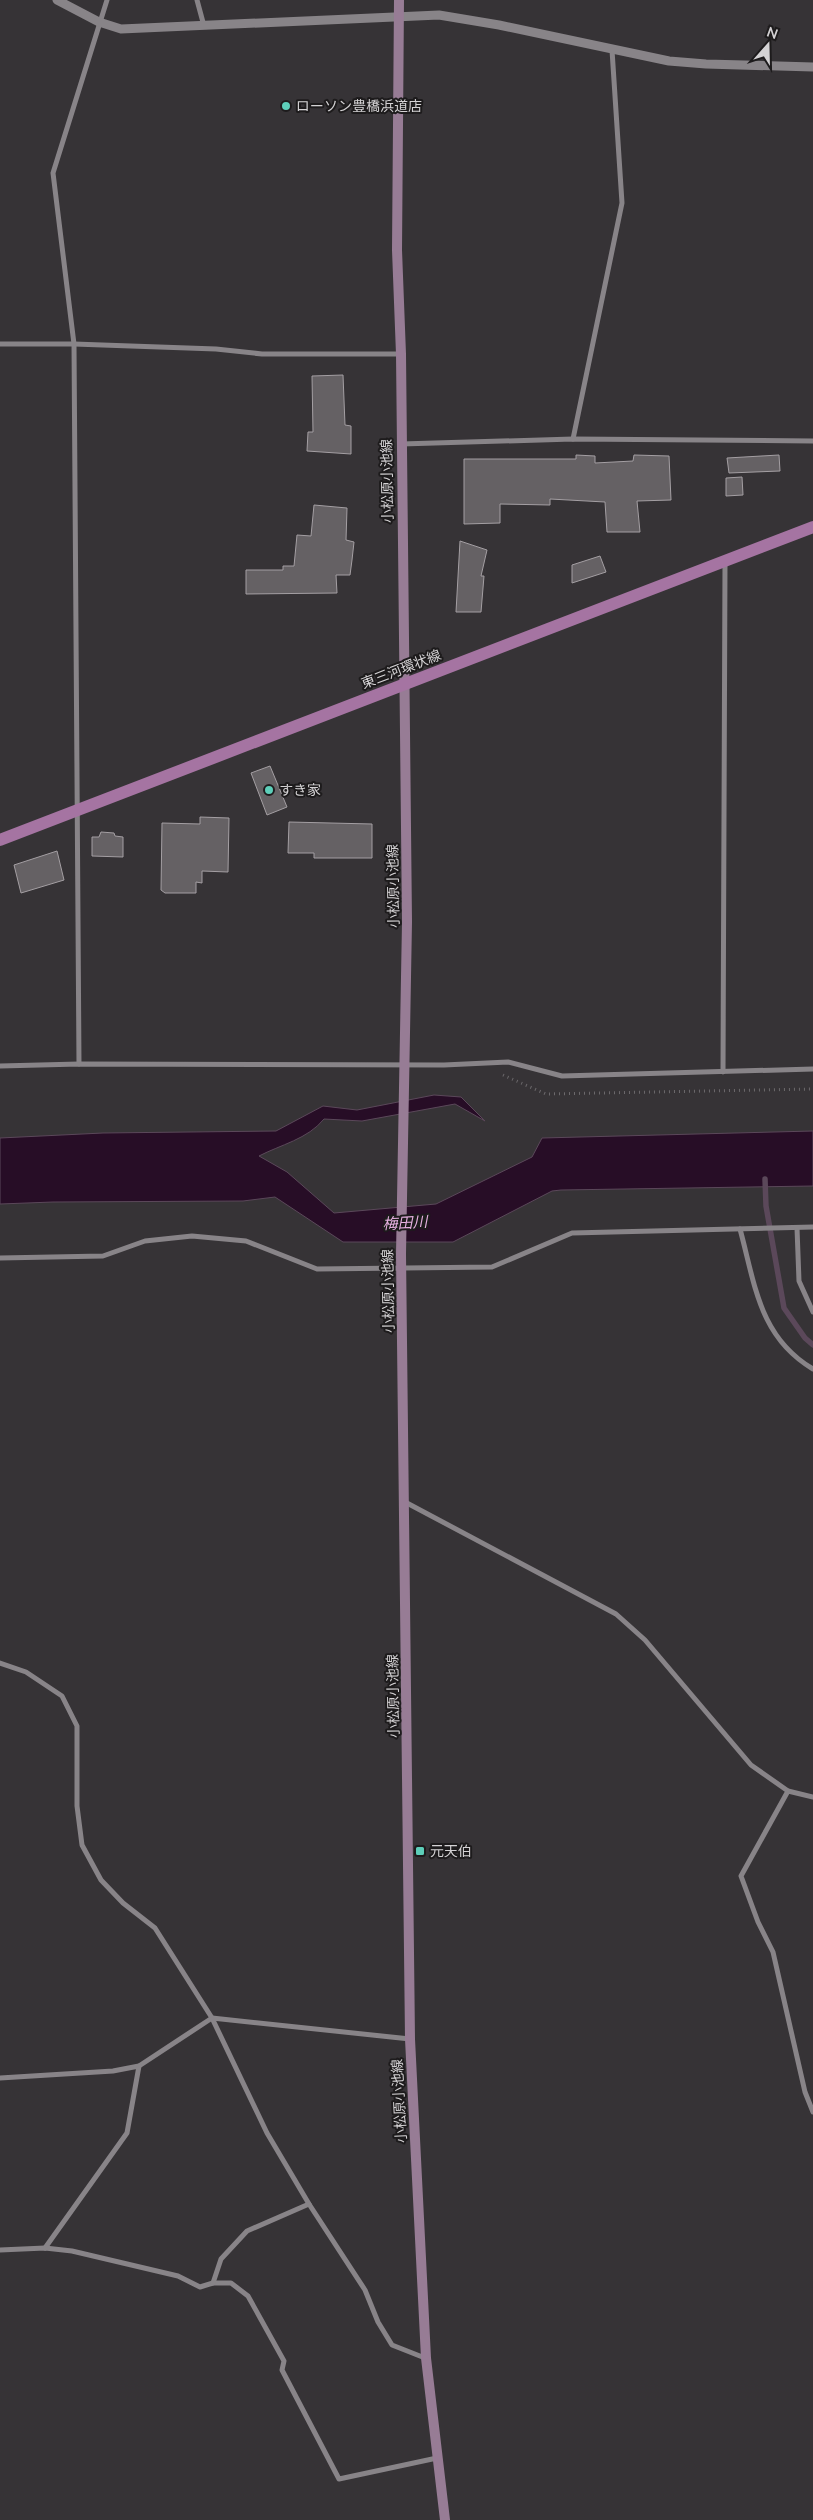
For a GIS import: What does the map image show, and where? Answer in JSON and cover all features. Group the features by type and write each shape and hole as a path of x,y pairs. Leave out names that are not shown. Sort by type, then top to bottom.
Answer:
{"main road":[{"name":"小松原小池線","path":"399,0 397,250 401,354 407,922 401,1269 410,2039 426,2358 445,2520"},
{"name":"東三河環状線","path":"0,840 77,812 404,683 813,527"}],"street":[{"path":"57,0 99,22 120,29 439,15 498,25 669,61 813,67"},
{"path":"79,1064 74,344 53,173 106,0"},
{"path":"197,0 204,26"},
{"path":"573,440 622,203 612,50"},
{"path":"0,344 74,344 216,349 262,354 401,354"},
{"path":"401,444 573,440 813,442"},
{"path":"723,1072 725,561"},
{"path":"0,1066 79,1064 478,1064 508,1062 562,1076 813,1069"},
{"path":"0,1258 103,1256 145,1241 192,1236 246,1241 317,1269 492,1267 572,1233 813,1227"},
{"path":"797,1228 799,1282 813,1312"},
{"path":"740,1229 765,1319 776,1338 798,1360 813,1369"},
{"path":"404,1502 616,1614 645,1640 751,1765 788,1791 813,1797"},
{"path":"0,1663 26,1672 62,1696 77,1726 77,1806 82,1845 101,1880 123,1903 155,1928 212,2018 267,2133 309,2204 365,2290 378,2322 392,2345 426,2358"},
{"path":"788,1791 741,1876 758,1922 773,1952 805,2092 813,2112"},
{"path":"0,2078 113,2071 139,2066 212,2018 410,2039"},
{"path":"45,2248 127,2132 139,2066"},
{"path":"213,2283 221,2259 247,2231 309,2204"},
{"path":"0,2250 45,2248 72,2251 178,2276 200,2287 213,2283 230,2283 248,2296 284,2361 282,2370 339,2479 438,2458"}],"path":[{"path":"478,1064 546,1094 813,1089"}],"water":[{"name":"梅田川","path":"434,1095 461,1097 485,1121 455,1104 362,1121 324,1119 302,1137 259,1156 287,1172 334,1213 436,1204 532,1157 542,1138 813,1131 813,1186 552,1191 453,1242 343,1242 275,1197 243,1201 0,1204 0,1138 103,1133 276,1131 323,1106 357,1110"}],"building":[{"path":"343,375 345,425 351,426 351,454 307,451 308,432 313,432 312,376"},
{"path":"576,455 595,456 595,463 633,461 634,455 669,456 671,500 637,501 640,532 607,532 605,502 550,499 550,505 500,504 500,523 464,524 464,459 576,459"},
{"path":"779,455 780,471 729,473 727,458"},
{"path":"742,477 743,495 726,496 726,478"},
{"path":"314,505 347,508 346,540 354,542 352,560 350,575 336,575 337,593 246,594 246,570 283,570 283,566 294,566 297,535 311,536"},
{"path":"460,541 487,550 481,576 484,576 481,612 456,612"},
{"path":"600,556 606,572 572,583 572,565"},
{"path":"270,766 287,807 267,815 251,773"},
{"path":"200,817 229,818 228,872 202,871 202,883 196,882 196,893 165,893 161,890 162,823 200,824"},
{"path":"289,822 372,824 372,858 314,858 314,853 288,853"},
{"path":"101,832 114,833 115,836 123,837 123,857 92,856 92,837 99,837"},
{"path":"57,851 64,880 21,893 14,865"}],"waterway":[{"path":"765,1179 766,1206 784,1308 805,1338 813,1345"}],"place":[{"name":"ローソン豊橋浜道店","path":"286,106"},
{"name":"すき家","path":"269,790"},
{"name":"元天伯","path":"420,1851"}]}
